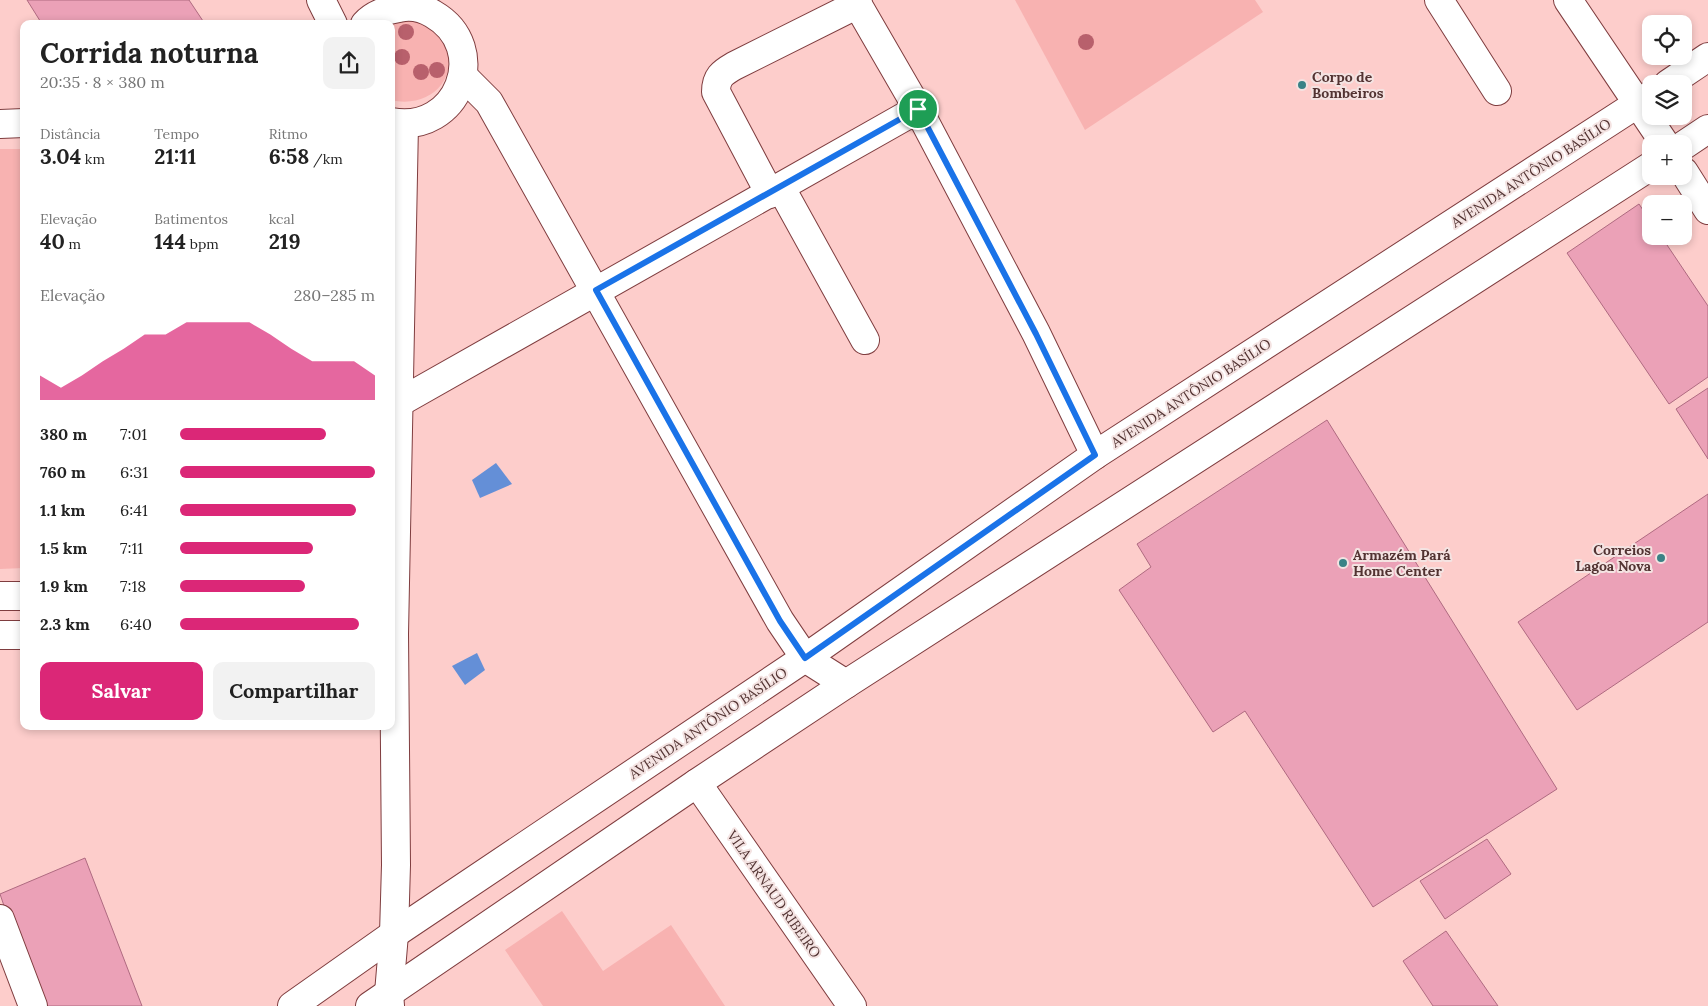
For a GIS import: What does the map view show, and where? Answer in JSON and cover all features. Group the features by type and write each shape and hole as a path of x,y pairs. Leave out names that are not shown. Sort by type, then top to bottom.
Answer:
{"street":[{"path":"321,0 331,20"},
{"path":"1438,0 1498,91"},
{"path":"1568,0 1642,96"},
{"path":"865,340 716,92 716,82 720,74 856,2 918,109 1036,334 1095,455"},
{"path":"372,20 385,11 421,4 452,30 460,44 464,60 458,92 448,105 435,115 420,122 398,123 400,402 395,536"},
{"path":"1681,75 1708,57"},
{"path":"462,76 490,102 780,621 805,658 846,684"},
{"name":"AVENIDA ANTÔNIO BASÍLIO","path":"292,1006 394,934 805,658 1095,455 1642,102"},
{"path":"400,402 918,109"},
{"path":"0,124 20,123"},
{"path":"1692,140 1708,129"},
{"path":"383,1002 697,783 846,684 1642,172"},
{"path":"1692,185 1708,210"},
{"path":"0,596 20,596"},
{"path":"0,635 20,635"},
{"path":"383,1002 394,934 396,865 394,730"},
{"name":"VILA ARNAUD RIBEIRO","path":"697,783 852,1006"},
{"path":"0,919 33,1006"}],"shaded area":[{"path":"1015,0 1255,0 1263,12 1085,130"},
{"path":"414,16 439,30 448,56 448,69 438,89 429,96 405,102 395,101 395,23"},
{"path":"0,149 20,149 20,568 0,569"},
{"path":"562,911 603,971 671,925 725,1006 543,1006 505,950"}],"water":[{"path":"496,463 512,484 480,498 472,480"},
{"path":"477,653 485,670 465,685 452,666"}],"building":[{"path":"27,0 189,0 202,20 40,20"},
{"path":"1639,204 1642,208 1642,245 1667,245 1708,306 1708,377 1669,404 1567,253"},
{"path":"1708,388 1708,459 1676,409"},
{"path":"1327,420 1557,789 1373,907 1245,711 1213,732 1119,590 1151,567 1137,544"},
{"name":"Correios Lagoa Nova","path":"1708,494 1708,622 1577,710 1518,622"},
{"path":"1487,839 1511,874 1445,919 1420,881"},
{"path":"85,858 142,1006 38,1006 0,894"},
{"path":"1446,931 1498,1006 1433,1006 1403,961"}],"place":[{"name":"Corpo de Bombeiros","path":"1302,85"},
{"name":"Correios Lagoa Nova","path":"1661,558"},
{"name":"Armazém Pará Home Center","path":"1343,563"}],"route":[{"path":"918,109 1036,334 1095,455 805,658 780,621 596,290 770,194 918,109"}]}
